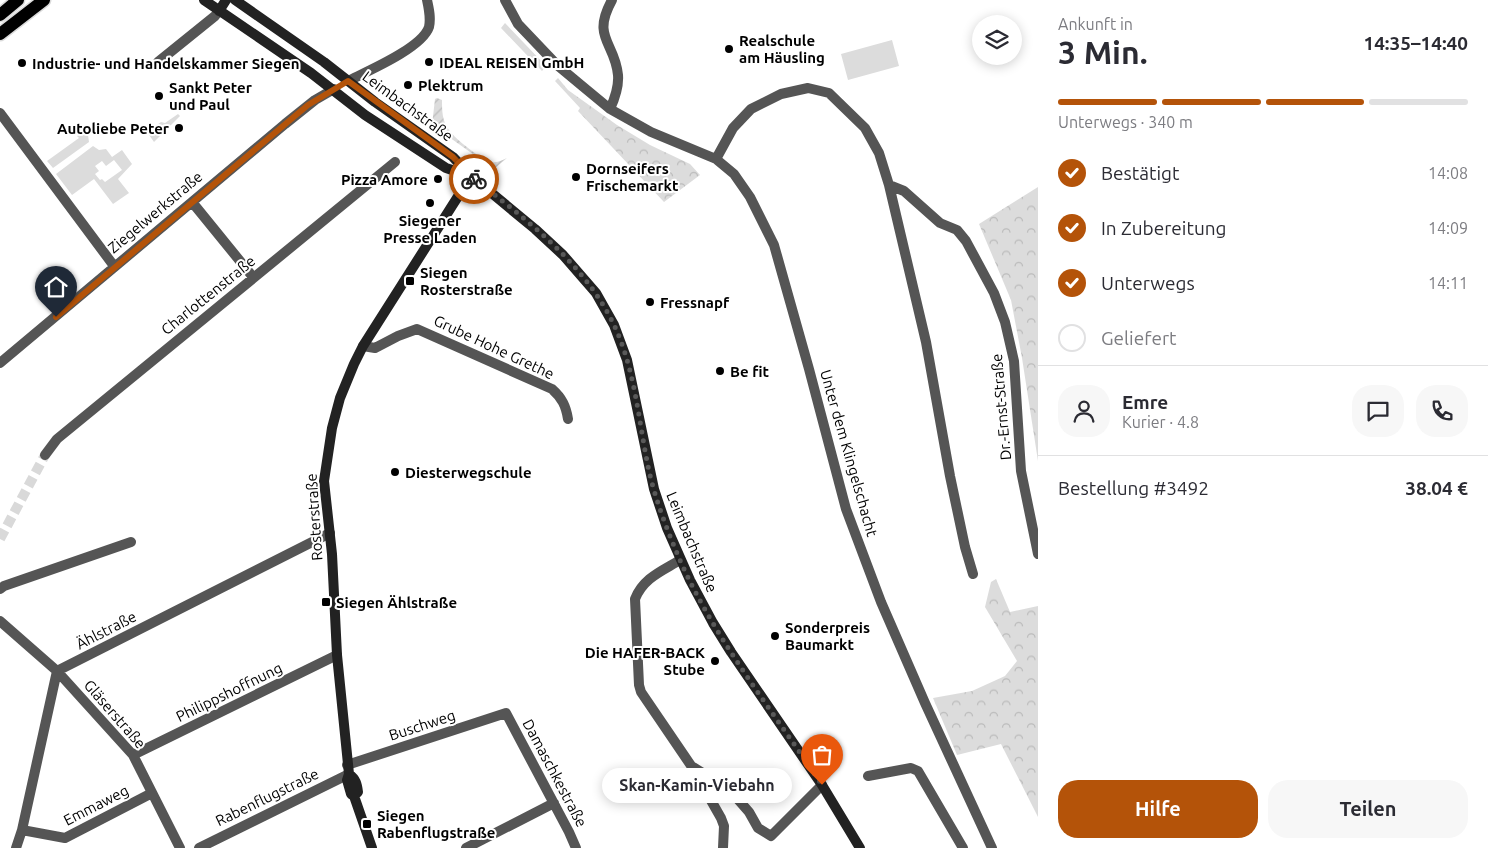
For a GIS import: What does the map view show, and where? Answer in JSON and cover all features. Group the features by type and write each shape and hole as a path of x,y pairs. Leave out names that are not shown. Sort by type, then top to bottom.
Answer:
{"main road":[{"path":"0,15 18,0"},
{"path":"0,34 44,0"},
{"name":"Leimbachstraße","path":"204,0 334,89 365,115 446,168 471,176"},
{"path":"219,11 226,0"},
{"name":"Leimbachstraße","path":"235,0 453,157 471,176 563,255 596,292 614,325 627,360 633,382 647,463 667,528 680,560 696,593 731,652 822,785 860,848"},
{"name":"Leimbachstraße","path":"334,89 348,81"},
{"name":"Rosterstraße","path":"372,848 354,796 348,788 347,780 348,770 330,533 324,481 327,451 340,398 354,364 471,176"}],"street":[{"path":"348,81 421,39 427,32 430,20 427,0"},
{"path":"504,0 518,24 547,55 610,109 651,132 716,159 733,128 751,110 781,94 808,88 829,93 864,128 878,153 889,185 926,342 950,476 965,547 973,574"},
{"path":"610,109 618,86 618,74 615,62 606,43 604,22 606,11 612,0"},
{"path":"158,62 219,11"},
{"name":"Ziegelwerkstraße","path":"0,364 114,266 315,100 334,89"},
{"path":"0,113 114,266"},
{"name":"Unter dem Klingelschacht","path":"716,159 734,174 750,197 774,245 846,509 881,602 992,848"},
{"name":"Charlottenstraße","path":"45,456 57,439 395,162"},
{"name":"Dr.-Ernst-Straße","path":"889,185 904,191 940,223 957,230 966,241 994,292 1005,322 1014,361 1021,471 1038,554"},
{"path":"192,202 253,277"},
{"name":"Grube Hohe Grethe","path":"364,346 375,348 417,329 552,389 560,396 566,408 568,419"},
{"name":"Ählstraße","path":"57,671 330,533"},
{"path":"0,589 131,542"},
{"path":"680,560 650,579 640,588 636,599 637,670 640,692 692,767 721,818 724,826 723,848"},
{"name":"Gläserstraße","path":"0,621 57,671 133,756 180,848"},
{"name":"Philippshoffnung","path":"133,756 338,655"},
{"path":"16,848 22,830 57,671"},
{"name":"Buschweg","path":"348,770 506,713"},
{"name":"Damaschkestraße","path":"506,713 576,848"},
{"path":"692,767 717,782 735,796 758,828 771,836 822,785"},
{"path":"868,776 911,768 918,771 963,848"},
{"name":"Rabenflugstraße","path":"199,848 348,770"},
{"name":"Emmaweg","path":"22,830 65,838 152,793"},
{"path":"466,848 480,844 554,803"}],"green space":[{"path":"505,23 546,66 542,71 501,28"},
{"path":"892,40 899,66 848,80 841,54"},
{"path":"558,78 568,90 617,125 650,145 690,164 700,175 664,202 578,111 580,108 555,81"},
{"path":"435,99 442,100 443,115 447,127 463,144 488,161 496,162 507,158 494,169 432,125"},
{"path":"178,114 180,116 154,142 147,132 161,122 165,123"},
{"path":"88,125 92,130 88,135 89,142 53,168 47,161 79,138 77,136"},
{"path":"93,146 99,150 106,149 112,157 122,150 132,164 118,179 129,193 113,204 94,179 72,195 56,174","holes":["114,160 122,170 105,182 102,179 100,180 95,174 99,171 95,166 102,161 106,166"]},
{"path":"1038,187 1038,461 1011,300 979,224"},
{"path":"996,579 1010,612 1038,606 1038,817 1001,744 957,755 933,698 972,691 1005,676 1017,661 985,607 991,582"}],"tunnel":[{"path":"0,539 45,455"}],"way so far":[{"path":"474,179 535,229 563,255 596,292 614,325 627,360 633,382 647,463 660,508 680,560 696,593 731,652 789,734 822,785"}],"place":[{"name":"Realschule am Häusling","path":"729,49"},
{"name":"IDEAL REISEN GmbH","path":"429,62"},
{"name":"Industrie- und Handelskammer Siegen","path":"22,63"},
{"name":"Plektrum","path":"408,85"},
{"name":"Sankt Peter und Paul","path":"159,96"},
{"name":"Autoliebe Peter","path":"179,128"},
{"name":"Dornseifers Frischemarkt","path":"576,177"},
{"name":"Pizza Amore","path":"438,179"},
{"name":"Siegener Presse Laden","path":"430,203"},
{"name":"Siegen Rosterstraße","path":"410,281"},
{"name":"Fressnapf","path":"650,302"},
{"name":"Be fit","path":"720,371"},
{"name":"Diesterwegschule","path":"395,472"},
{"name":"Siegen Ählstraße","path":"326,602"},
{"name":"Sonderpreis Baumarkt","path":"775,636"},
{"name":"Die HAFER-BACK Stube","path":"715,661"},
{"name":"Skan-Kamin-Viebahn","path":"822,785"},
{"name":"Siegen Rabenflugstraße","path":"367,824"}],"route":[{"path":"56,317 114,266 308,105 348,81 453,157 474,179"}]}
